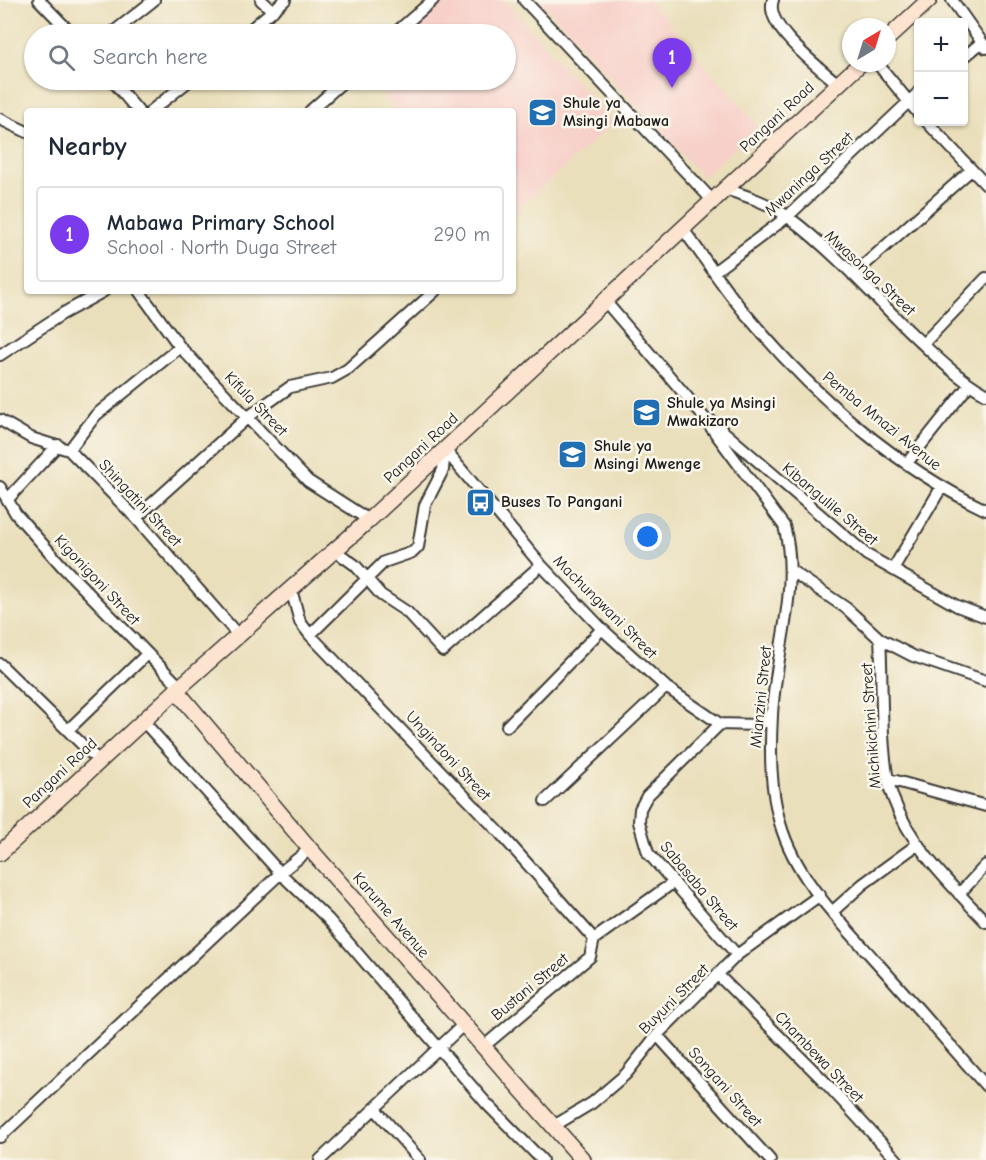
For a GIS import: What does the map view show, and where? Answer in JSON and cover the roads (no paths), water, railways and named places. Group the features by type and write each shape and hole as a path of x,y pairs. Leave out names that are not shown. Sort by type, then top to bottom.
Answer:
{"main road":[{"path":"896,31 929,0"},
{"name":"Pangani Road","path":"0,853 178,689 369,520 851,72"},
{"name":"Karume Avenue","path":"178,689 304,853 460,1028 483,1047 582,1160"}],"street":[{"path":"39,0 62,24"},
{"path":"124,24 154,0"},
{"path":"261,0 273,11"},
{"path":"257,24 285,0"},
{"path":"405,24 433,0"},
{"path":"524,0 712,200"},
{"path":"773,0 770,7 772,17 786,36 838,84"},
{"path":"952,0 983,45 968,54"},
{"path":"884,72 914,109"},
{"path":"120,90 135,108"},
{"path":"155,108 177,90"},
{"path":"313,108 334,90"},
{"name":"Mwaninga Street","path":"715,271 787,217 914,97"},
{"path":"0,119 24,131"},
{"path":"931,126 986,185"},
{"path":"853,275 971,170"},
{"name":"Mwasonga Street","path":"725,189 756,199 787,217 853,275 923,344 969,385 985,391"},
{"name":"Pemba Mnazi Avenue","path":"682,228 748,317 781,355 842,412 941,488 986,510"},
{"path":"923,344 986,278"},
{"path":"0,355 62,314 99,294"},
{"name":"Kifula Street","path":"141,294 180,347 308,481 369,520"},
{"path":"136,518 248,417 290,387 332,378 348,369 432,294"},
{"name":"Mianzini Street","path":"605,302 699,411 784,526 789,546 790,570 772,711 770,759 780,824 804,874 832,912 986,1086"},
{"path":"69,450 96,416 180,347"},
{"path":"907,463 969,385"},
{"name":"Kibangulile Street","path":"699,411 867,555 957,606 986,617"},
{"name":"Shingatini Street","path":"0,420 5,429 69,450 136,518 238,635"},
{"path":"7,500 58,445"},
{"path":"310,635 384,562 413,552 418,547 425,504 443,470 445,450"},
{"name":"Machungwani Street","path":"445,450 541,565 602,629 666,687 720,724"},
{"name":"Kigonigoni Street","path":"0,487 7,500 62,566 178,689"},
{"path":"892,569 941,488"},
{"path":"334,550 355,565 381,595 407,612 443,651 541,565"},
{"path":"790,570 846,608 880,639 913,656 986,681"},
{"name":"Ungindoni Street","path":"291,589 300,622 310,635 500,833 594,939"},
{"path":"507,726 602,629"},
{"name":"Michikichini Street","path":"880,639 885,748 892,796 900,816 918,844 959,894 986,922"},
{"path":"68,729 146,655"},
{"path":"0,664 99,761"},
{"path":"545,801 666,687"},
{"path":"720,724 757,725 766,721 772,711"},
{"path":"143,721 442,1044 542,1160"},
{"name":"Sabasaba Street","path":"720,724 647,796 640,808 639,822 648,853 737,955"},
{"path":"889,779 986,806"},
{"path":"832,912 864,884 918,844"},
{"path":"0,1137 304,853"},
{"path":"959,894 986,866"},
{"name":"Bustani Street","path":"483,1047 590,957 594,939 674,882"},
{"name":"Buyuni Street","path":"552,1127 592,1103 626,1074 657,1035 737,955 820,895"},
{"name":"Chambewa Street","path":"718,976 823,1080 897,1160"},
{"path":"320,1160 376,1110 460,1028"},
{"name":"Songani Street","path":"657,1035 771,1160"},
{"path":"376,1110 420,1160"}],"place":[{"name":"Mabawa Primary School","path":"672,88"},
{"name":"Shule ya Msingi Mabawa","path":"542,112"},
{"name":"Shule ya Msingi Mwakizaro","path":"646,412"},
{"name":"Shule ya Msingi Mwenge","path":"573,455"},
{"name":"Buses To Pangani","path":"480,502"}]}
